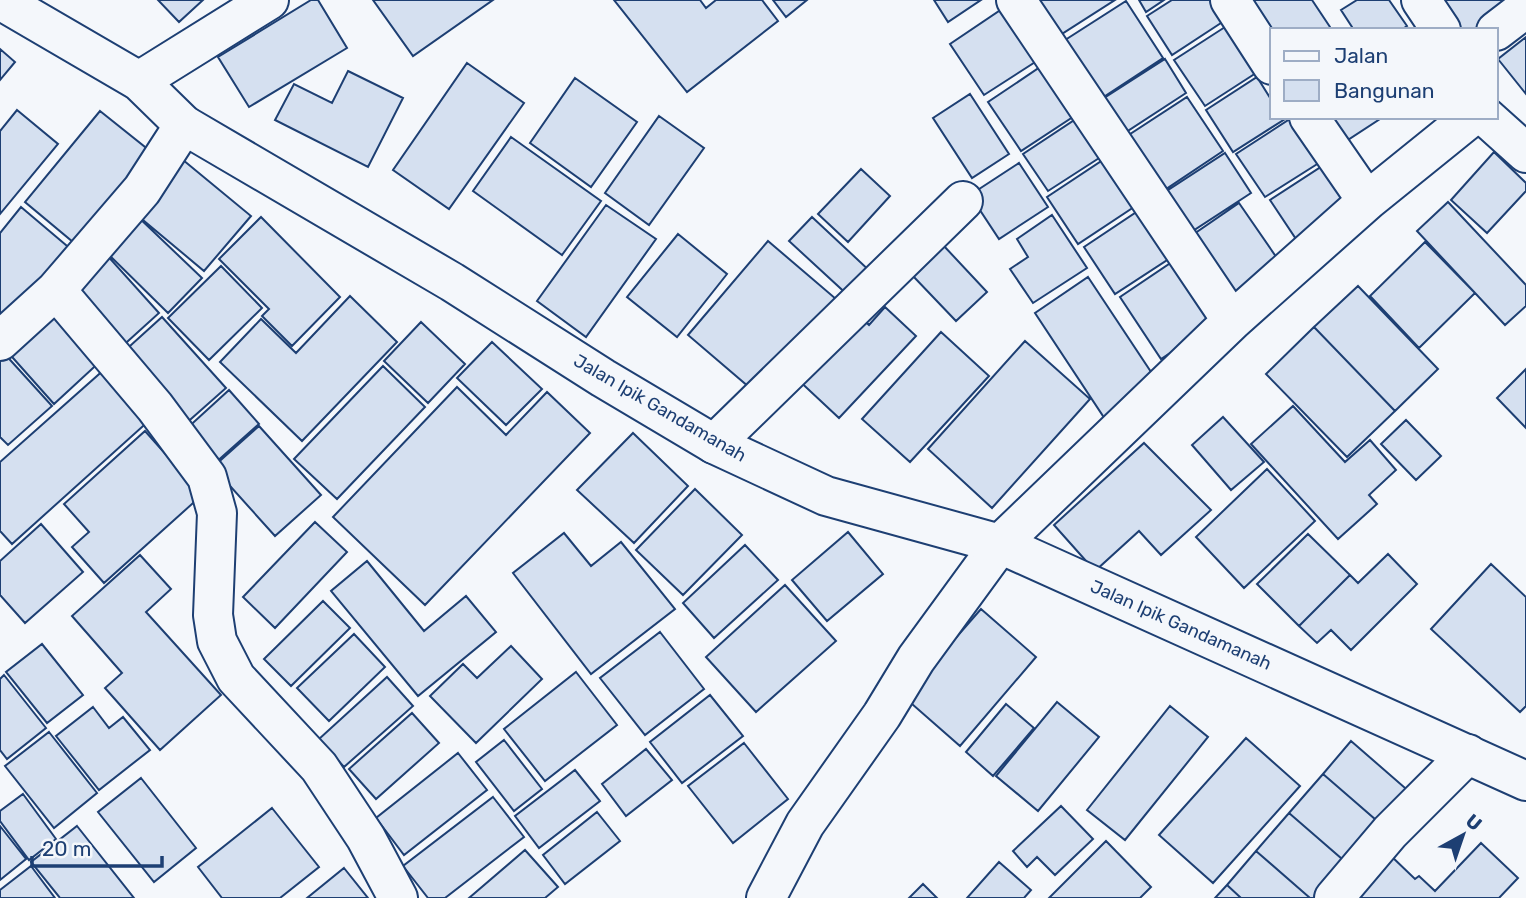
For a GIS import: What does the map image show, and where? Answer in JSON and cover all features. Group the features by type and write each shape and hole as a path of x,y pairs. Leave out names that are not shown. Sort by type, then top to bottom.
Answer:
{"street":[{"name":"Jalan Ipik Gandamanah","path":"0,0 139,81 184,125 452,282 603,378 714,444 826,496 1000,544 1526,780"},
{"path":"139,81 269,0"},
{"path":"1016,0 1232,321"},
{"path":"1230,0 1270,62"},
{"path":"1421,0 1440,28"},
{"path":"1498,29 1526,8"},
{"path":"1310,119 1367,201"},
{"path":"766,898 806,824 882,715 916,659 1000,544 1232,321 1367,201 1469,119"},
{"path":"1488,119 1526,153"},
{"path":"0,341 56,290 142,190 184,125"},
{"path":"714,444 964,201"},
{"path":"56,290 155,407 207,477 218,513 213,615 217,641 236,678 319,767 366,838 398,898"},
{"path":"1334,898 1390,832 1468,754"}],"building":[{"path":"158,0 203,0 179,22"},
{"path":"311,0 318,0 347,48 249,107 218,57"},
{"path":"373,0 493,0 413,56"},
{"path":"614,0 700,0 706,8 716,0 762,0 778,21 687,92"},
{"path":"773,0 807,0 786,17"},
{"path":"934,0 981,0 948,22"},
{"path":"1033,0 1115,0 1057,37"},
{"path":"1139,0 1164,0 1146,12"},
{"path":"1172,0 1211,0 1224,21 1172,55 1147,16"},
{"path":"1246,0 1312,0 1331,28 1270,28 1270,43"},
{"path":"1357,0 1389,0 1407,26 1353,28 1341,10"},
{"path":"1434,0 1502,0 1511,13 1487,28 1452,28"},
{"path":"1126,1 1163,58 1099,100 1062,42"},
{"path":"1008,5 1043,57 984,95 950,44"},
{"path":"1225,27 1256,73 1205,106 1174,60"},
{"path":"1526,37 1526,94 1498,59"},
{"path":"0,49 15,62 0,80"},
{"path":"1052,59 1085,109 1021,151 988,102"},
{"path":"1165,59 1186,93 1123,134 1101,100"},
{"path":"467,63 524,103 449,209 393,170"},
{"path":"348,71 403,98 368,167 275,120 294,84 332,103"},
{"path":"1257,77 1270,98 1270,119 1285,119 1233,152 1206,110"},
{"path":"575,78 637,122 591,187 530,143"},
{"path":"970,94 1009,154 972,178 933,118"},
{"path":"1187,97 1223,151 1157,195 1121,140"},
{"path":"17,110 58,144 0,214 0,131"},
{"path":"100,111 155,155 79,247 25,202"},
{"path":"1085,113 1110,151 1048,191 1023,154"},
{"path":"659,116 704,148 649,225 605,193"},
{"path":"1290,119 1294,119 1322,161 1265,197 1236,154"},
{"path":"1319,119 1380,119 1337,147"},
{"path":"511,137 601,201 562,255 473,191"},
{"path":"1494,152 1526,183 1526,191 1487,233 1451,200"},
{"path":"1225,153 1251,193 1185,236 1159,196"},
{"path":"1112,154 1143,201 1078,244 1047,197"},
{"path":"177,155 251,216 204,271 131,210"},
{"path":"1019,163 1048,207 999,239 970,195"},
{"path":"1327,163 1353,202 1296,239 1270,200"},
{"path":"861,169 890,196 848,242 818,214"},
{"path":"1448,202 1526,285 1526,306 1505,325 1417,231"},
{"path":"1239,203 1279,261 1231,294 1191,236"},
{"path":"606,205 656,239 586,337 537,301"},
{"path":"1147,205 1178,253 1115,294 1084,247"},
{"path":"21,207 73,251 0,316 0,233"},
{"path":"135,214 202,278 168,313 102,248"},
{"path":"1052,215 1087,268 1033,303 1010,269 1028,257 1017,239"},
{"path":"261,217 340,297 292,346 262,316 269,309 219,259"},
{"path":"812,217 873,274 851,298 789,241"},
{"path":"678,234 727,274 677,337 627,297"},
{"path":"768,241 836,299 756,393 688,335"},
{"path":"1425,242 1475,293 1419,348 1370,296"},
{"path":"943,245 987,292 956,321 912,275"},
{"path":"105,253 159,313 117,351 63,290"},
{"path":"1178,258 1220,320 1161,359 1120,297"},
{"path":"221,266 262,308 209,360 168,318"},
{"path":"1088,277 1159,384 1105,419 1035,313"},
{"path":"1358,286 1438,369 1395,411 1314,327"},
{"path":"350,296 397,342 302,441 220,362 261,319 296,353"},
{"path":"57,303 105,357 54,404 5,349"},
{"path":"885,307 916,336 839,418 794,376 854,311 869,325"},
{"path":"162,317 226,388 183,426 120,355"},
{"path":"421,322 465,364 428,403 384,361"},
{"path":"1314,327 1395,411 1347,457 1266,374"},
{"path":"941,332 989,376 910,462 862,419"},
{"path":"1025,341 1090,399 992,508 928,449"},
{"path":"492,342 542,389 506,425 457,378"},
{"path":"2,351 52,406 8,445 0,437"},
{"path":"383,366 425,407 337,499 294,459"},
{"path":"106,368 152,418 12,544 0,531 0,462"},
{"path":"1526,369 1526,428 1497,398"},
{"path":"457,387 506,435 547,392 590,433 425,605 333,517"},
{"path":"229,390 259,424 214,464 184,431"},
{"path":"1293,406 1345,462 1370,440 1396,470 1369,495 1377,504 1338,539 1251,444"},
{"path":"1223,417 1264,462 1231,490 1192,445"},
{"path":"1406,420 1441,456 1416,480 1381,444"},
{"path":"259,426 321,495 275,536 213,467"},
{"path":"145,431 202,495 104,583 72,547 89,532 64,504"},
{"path":"633,433 688,486 634,543 577,490"},
{"path":"1144,443 1211,510 1161,555 1139,531 1095,571 1054,525"},
{"path":"1267,469 1315,521 1244,588 1196,537"},
{"path":"695,489 742,535 683,595 636,550"},
{"path":"315,522 347,552 275,628 243,597"},
{"path":"41,524 83,572 25,623 0,595 0,561"},
{"path":"848,532 883,574 827,621 792,580"},
{"path":"564,533 591,566 621,542 675,609 591,674 513,573"},
{"path":"1308,534 1350,575 1299,626 1257,584"},
{"path":"745,545 778,580 714,638 683,603"},
{"path":"1388,554 1417,584 1351,650 1331,630 1317,643 1299,626 1350,575 1358,583"},
{"path":"140,555 171,589 146,612 221,695 160,750 105,688 122,673 72,616"},
{"path":"367,561 424,631 466,596 496,632 418,696 331,591"},
{"path":"1491,564 1526,597 1526,706 1520,712 1431,629"},
{"path":"785,585 836,641 756,712 706,657"},
{"path":"323,601 350,628 291,686 264,659"},
{"path":"981,609 1036,657 960,746 904,697"},
{"path":"660,632 704,689 645,735 600,678"},
{"path":"354,634 385,667 329,721 297,688"},
{"path":"42,644 83,695 47,723 6,672"},
{"path":"511,646 542,679 476,743 430,696 463,664 477,678"},
{"path":"576,672 617,725 545,781 504,729"},
{"path":"4,675 46,728 7,759 0,750 0,679"},
{"path":"387,677 413,706 344,767 319,739"},
{"path":"710,695 743,736 682,783 650,742"},
{"path":"1057,702 1099,737 1038,811 996,776"},
{"path":"1006,704 1034,728 993,776 966,752"},
{"path":"1170,706 1208,737 1125,840 1087,810"},
{"path":"93,707 109,728 123,717 150,750 99,790 56,736"},
{"path":"412,713 439,743 376,799 349,769"},
{"path":"49,732 97,793 54,828 5,766"},
{"path":"1246,738 1300,786 1213,883 1159,835"},
{"path":"504,740 542,789 514,811 476,762"},
{"path":"1351,741 1412,794 1383,826 1323,774"},
{"path":"744,743 788,799 733,843 688,786"},
{"path":"646,749 672,780 626,816 602,784"},
{"path":"458,753 487,790 404,855 376,818"},
{"path":"575,770 600,801 539,848 515,816"},
{"path":"1323,774 1383,826 1349,865 1289,813"},
{"path":"141,778 196,848 154,882 98,812"},
{"path":"23,794 56,839 29,860 0,821 0,811"},
{"path":"493,797 524,837 445,898 428,898 403,866"},
{"path":"1061,806 1093,839 1055,875 1037,857 1027,867 1013,851"},
{"path":"272,808 319,867 280,898 222,898 198,867"},
{"path":"597,812 620,841 565,884 543,855"},
{"path":"1289,813 1349,865 1321,898 1310,898 1256,851"},
{"path":"0,826 26,859 0,880"},
{"path":"77,826 134,898 60,898 31,862"},
{"path":"1106,841 1151,887 1140,898 1049,898"},
{"path":"1481,843 1518,878 1499,898 1361,898 1355,892 1390,855 1415,879 1419,876 1435,891"},
{"path":"525,850 558,887 545,898 469,898"},
{"path":"1256,851 1310,898 1241,898 1227,885"},
{"path":"999,862 1031,890 1024,898 967,898"},
{"path":"31,866 55,898 0,898 0,890"},
{"path":"344,868 368,898 307,898"},
{"path":"923,884 937,898 909,898"},
{"path":"1227,885 1241,898 1215,898"}]}
